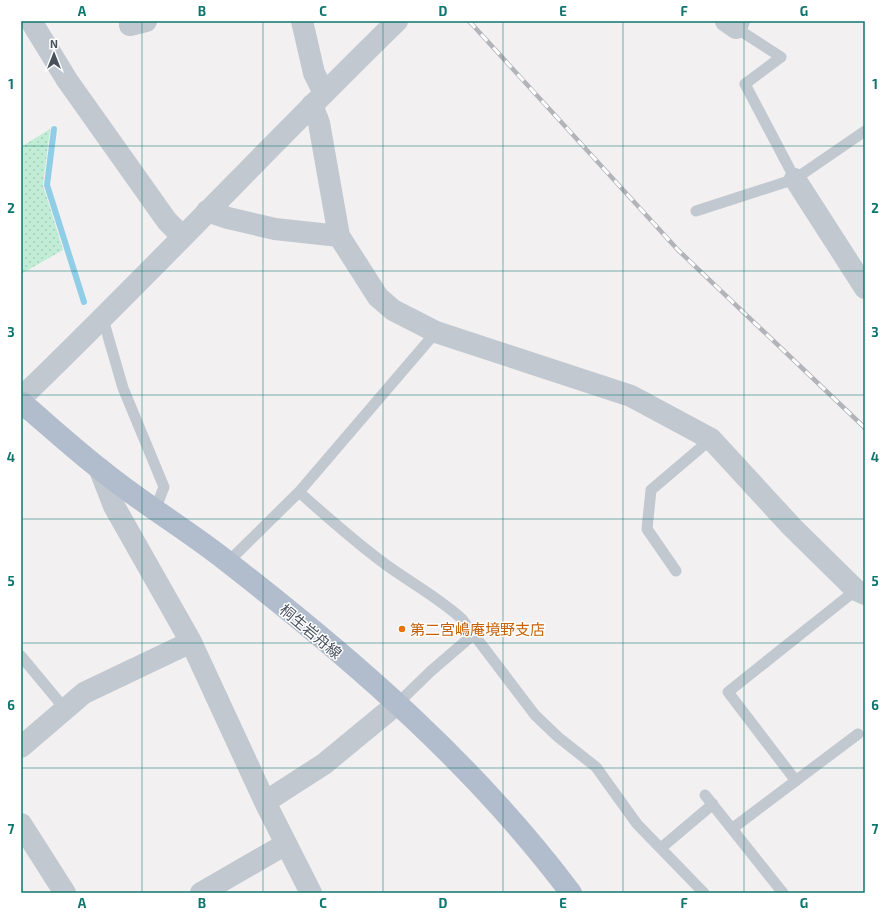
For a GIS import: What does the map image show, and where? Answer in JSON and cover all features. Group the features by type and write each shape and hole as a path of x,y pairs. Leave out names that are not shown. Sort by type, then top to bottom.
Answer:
{"main road":[{"name":"桐生岩舟線","path":"21,402 100,470 228,562 398,703 433,736 511,818 571,893"}],"street":[{"path":"31,21 72,86 167,221 182,236"},
{"path":"302,21 314,73 318,99 319,123 339,236 378,297 393,310 436,332 631,396 711,439 792,527 860,592"},
{"path":"21,398 103,319 182,236 397,21"},
{"path":"795,179 865,288"},
{"path":"207,211 228,218 275,229 339,236"},
{"path":"100,470 114,506 191,642 265,802 311,893"},
{"path":"21,747 84,693 191,642"},
{"path":"265,802 324,764 398,703"},
{"path":"21,824 66,893"},
{"path":"200,893 286,844"}],"lane":[{"path":"734,24 782,57 745,84 795,179"},
{"path":"696,211 795,179 865,131"},
{"path":"103,319 123,388 164,487 155,510"},
{"path":"228,562 299,492 436,332"},
{"path":"676,571 647,529 651,490 711,439"},
{"path":"299,492 362,546 419,588 448,606 462,619 536,716 558,737 596,767 637,824 704,893"},
{"path":"796,781 728,692 860,592"},
{"path":"398,703 431,671 474,634"},
{"path":"21,656 65,709"},
{"path":"733,828 858,734"},
{"path":"705,795 733,828 783,893"},
{"path":"661,848 713,804"}],"green space":[{"path":"50,129 43,185 63,250 21,274 21,147"}],"waterway":[{"path":"54,129 47,185 84,302"}],"railway":[{"path":"469,21 678,250 865,428"}],"place":[{"name":"第二宮嶋庵境野支店","path":"402,629"}]}
